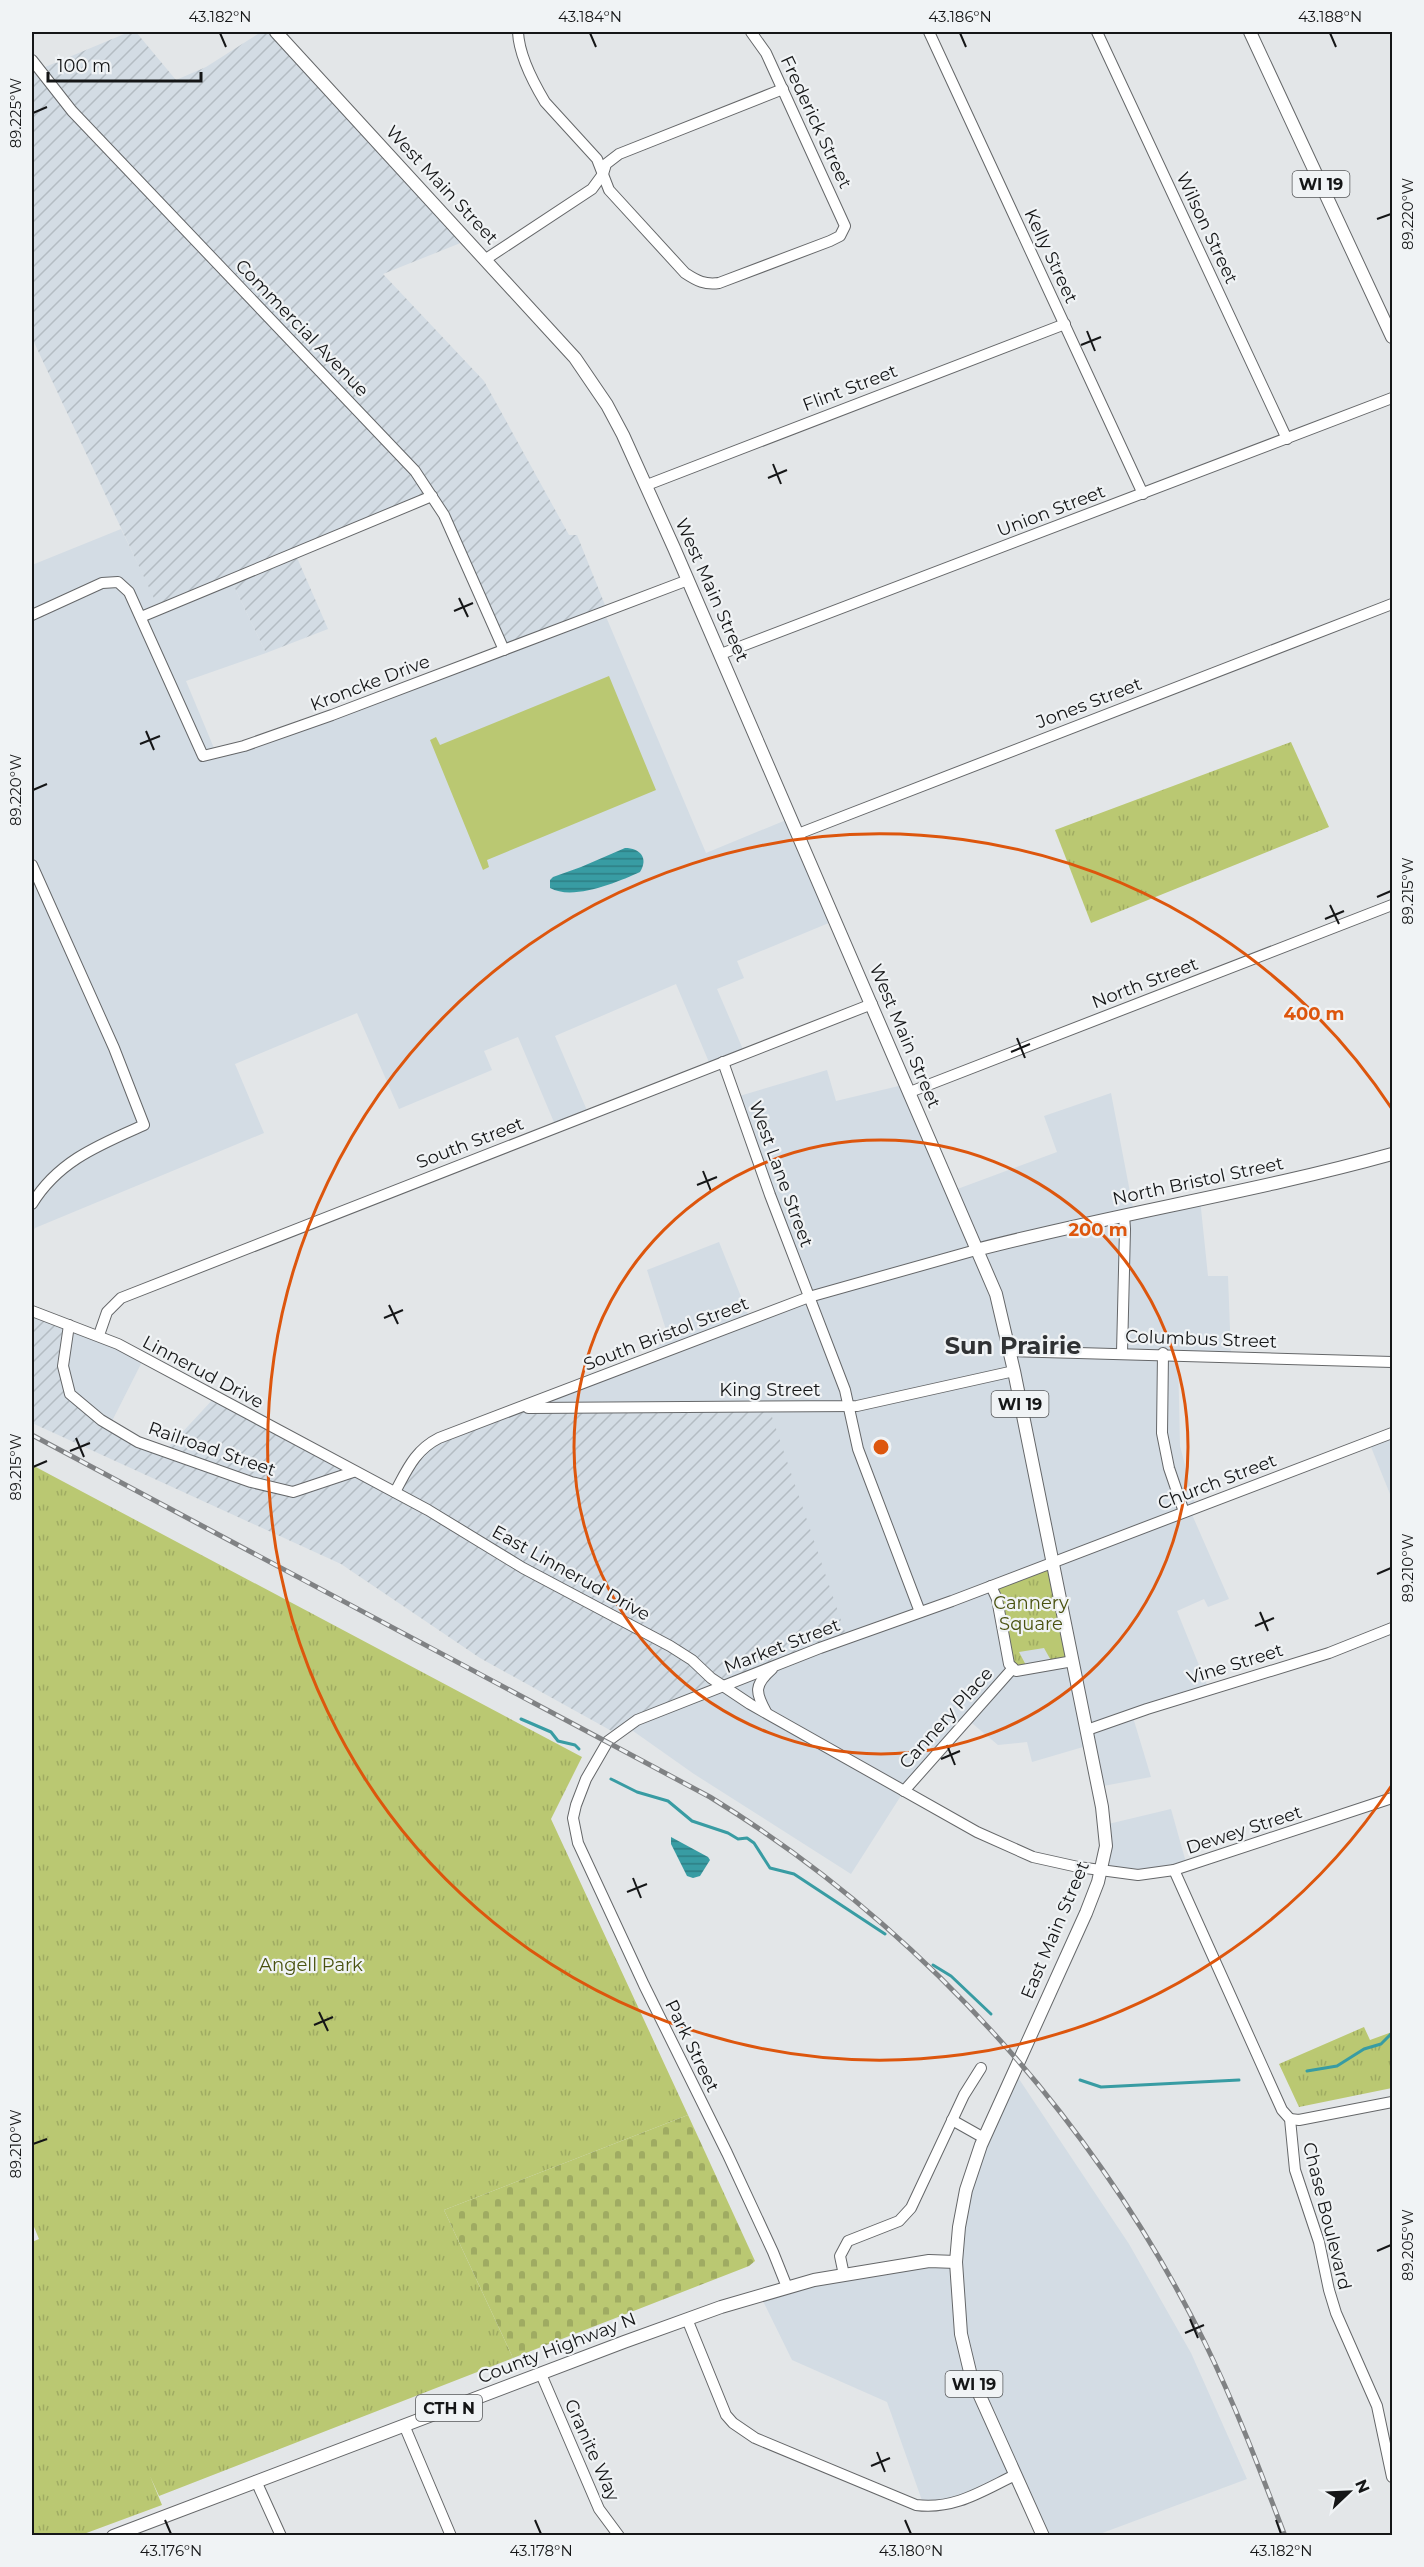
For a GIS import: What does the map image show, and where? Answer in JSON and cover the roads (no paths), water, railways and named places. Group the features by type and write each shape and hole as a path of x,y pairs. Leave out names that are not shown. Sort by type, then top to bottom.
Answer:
{"main road":[{"name":"West Main Street","path":"276,32 564,345 607,405 647,485 721,654 976,1250"},
{"name":"WI 19","path":"1250,32 1392,337"},
{"name":"North Bristol Street","path":"976,1250 1292,1179 1392,1154"},
{"name":"East Main Street","path":"976,1250 996,1294 1014,1371 1053,1561 1067,1662 1087,1730 1102,1807 1106,1846 1102,1869 1086,1913 984,2138 966,2190 959,2227 956,2262 961,2334 971,2376 1042,2535"},
{"name":"County Highway N","path":"113,2535 687,2319 787,2287 843,2275 928,2261 956,2262"}],"street":[{"path":"518,32 519,42 538,91 551,110 597,159 603,174"},
{"name":"Frederick Street","path":"603,174 609,190 685,273 701,283 720,283 840,236 844,229 844,222 839,210 766,53 751,32"},
{"name":"Kelly Street","path":"929,32 1143,494"},
{"name":"Wilson Street","path":"1097,32 1287,439"},
{"name":"Commercial Avenue","path":"32,60 45,80 79,119 401,455 444,515 504,650"},
{"path":"486,259 592,189 603,174 606,164 619,154 783,89"},
{"name":"Flint Street","path":"647,485 1065,324"},
{"name":"Union Street","path":"721,654 1392,398"},
{"path":"141,617 432,496"},
{"name":"Kroncke Drive","path":"32,615 102,582 118,582 129,592 203,756 251,744 688,580"},
{"name":"Jones Street","path":"798,834 1392,604"},
{"path":"32,865 114,1048 144,1125 91,1149 65,1164 44,1186 32,1204"},
{"name":"North Street","path":"910,1092 1392,905"},
{"name":"South Street","path":"99,1335 107,1312 121,1299 872,1004"},
{"name":"West Lane Street","path":"723,1062 850,1406 861,1457 920,1612"},
{"path":"1122,1353 1124,1215"},
{"name":"South Bristol Street","path":"395,1492 412,1459 428,1444 808,1296 976,1250"},
{"name":"Linnerud Drive","path":"32,1311 99,1335 353,1472"},
{"name":"Railroad Street","path":"69,1325 63,1366 70,1394 101,1420 138,1442 251,1482 293,1492 353,1472"},
{"name":"Columbus Street","path":"1009,1350 1163,1353 1392,1362"},
{"path":"1163,1353 1162,1433 1169,1468 1184,1512"},
{"name":"King Street","path":"522,1408 850,1406 1014,1371"},
{"name":"Church Street","path":"1053,1561 1392,1433"},
{"name":"East Linnerud Drive","path":"353,1472 395,1492 523,1568 670,1646 723,1686 766,1713 865,1771 977,1832 1033,1857 1078,1867 1102,1869"},
{"name":"Market Street","path":"573,1818 580,1792 602,1750 617,1734 639,1719 1053,1561"},
{"path":"991,1586 997,1599 1009,1664 1016,1669 1067,1662"},
{"name":"Vine Street","path":"1087,1730 1147,1709 1329,1653 1392,1628"},
{"path":"766,1713 759,1699 759,1683 777,1665"},
{"name":"Cannery Place","path":"904,1791 1016,1669"},
{"name":"Dewey Street","path":"1102,1869 1138,1875 1174,1870 1392,1798"},
{"name":"Park Street","path":"573,1818 582,1854 732,2163 787,2287"},
{"name":"Chase Boulevard","path":"1174,1870 1282,2110 1290,2119 1291,2144 1300,2189 1318,2242 1336,2313 1377,2406 1392,2478"},
{"path":"843,2275 840,2256 848,2241 899,2221 908,2212 964,2095 981,2068"},
{"path":"1290,2119 1299,2120 1392,2102"},
{"path":"952,2120 984,2138"},
{"path":"687,2319 726,2415 733,2423 756,2438 916,2505 932,2507 951,2504 1015,2475"},
{"name":"Granite Way","path":"541,2374 599,2509 620,2535"},
{"path":"404,2425 451,2535"},
{"path":"256,2481 280,2535"}],"water":[{"path":"625,848 635,850 642,855 644,862 640,872 595,889 571,892 550,888 550,880 553,877"},
{"path":"671,1837 708,1857 710,1860 700,1876 693,1878 687,1876 671,1844"}],"waterway":[{"path":"521,1719 551,1732 558,1741 575,1745 579,1749"},
{"path":"611,1779 637,1792 668,1801 692,1821 728,1833 738,1839 747,1838 754,1843 770,1868 794,1874 885,1934"},
{"path":"933,1965 951,1976 991,2014"},
{"path":"1307,2071 1337,2066 1364,2049 1381,2044 1392,2033"},
{"path":"1080,2080 1101,2087 1239,2080"}],"railway":[{"path":"32,1435 710,1797 787,1848 860,1905 930,1967 995,2034 1055,2105 1110,2180 1160,2259 1204,2341 1237,2413 1285,2536"}],"district":[{"name":"Sun Prairie","path":"1013,1345"}],"park label":[{"name":"Cannery Square","path":"1031,1613"},
{"name":"Angell Park","path":"311,1965"}]}
